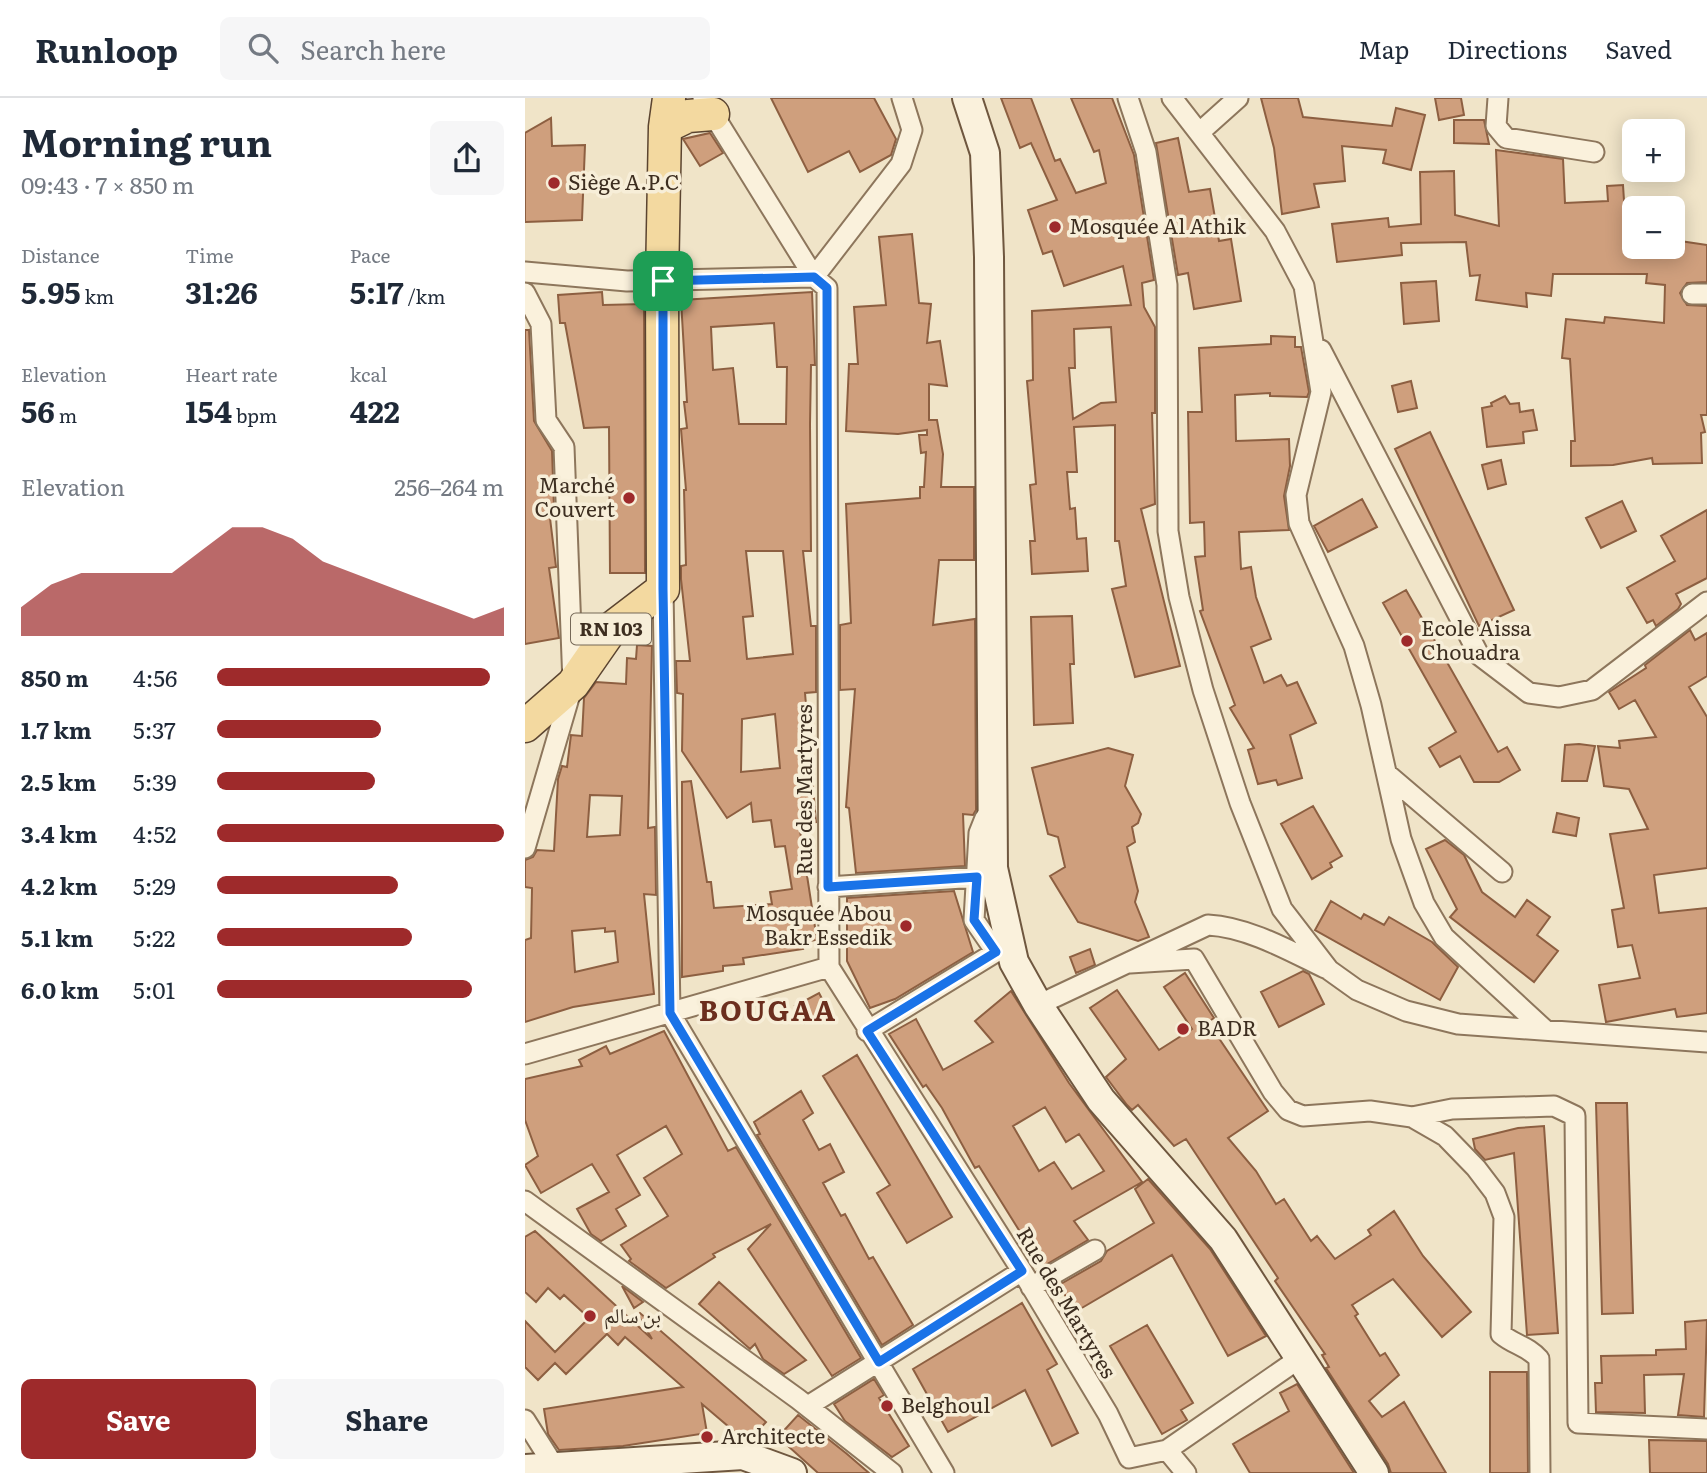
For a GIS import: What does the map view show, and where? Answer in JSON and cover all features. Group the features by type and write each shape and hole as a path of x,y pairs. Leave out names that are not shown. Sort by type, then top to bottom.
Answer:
{"main road":[{"path":"667,112 688,116 708,106"},
{"name":"RN 103","path":"525,726 573,684 612,628 663,589 663,281 667,112"}],"street":[{"path":"820,283 901,164 912,130 902,98"},
{"path":"967,98 985,153 989,244 993,867 1005,957"},
{"path":"1128,98 1146,152 1167,285 1168,530 1179,597 1203,690 1240,803 1282,909 1329,971"},
{"path":"1172,98 1275,231 1304,286 1321,392 1296,495 1299,523 1354,646 1406,852 1424,903 1444,937 1545,1030"},
{"path":"1200,132 1238,98"},
{"path":"1498,98 1496,127 1506,138 1594,152"},
{"path":"708,106 820,283"},
{"path":"525,272 663,281 820,283"},
{"name":"Rue des Martyres","path":"820,283 829,967 867,1031 1027,1279 1108,1414 1127,1466"},
{"path":"525,293 541,324 546,420 564,447 573,684 525,848"},
{"path":"1314,337 1479,655 1502,676 1529,693 1559,697 1592,690 1707,602"},
{"path":"663,589 670,1013 944,1473"},
{"path":"1387,774 1502,872"},
{"path":"992,797 979,833 974,920 1005,957 1101,1100 1223,1239 1374,1473"},
{"path":"828,887 977,877"},
{"path":"1038,1005 1209,925 1220,925 1282,947 1372,997 1438,1020 1707,1042"},
{"path":"867,1031 1005,957"},
{"path":"1130,963 1194,959 1273,1092 1288,1110 1304,1116 1370,1111 1412,1116 1452,1109 1554,1106 1575,1116 1578,1423 1707,1429"},
{"path":"525,1054 829,967"},
{"path":"1412,1116 1445,1136 1476,1168 1495,1194 1504,1217 1501,1334 1511,1343 1530,1348 1539,1359 1540,1473"},
{"path":"525,1201 808,1406 892,1473"},
{"path":"808,1406 879,1362 1027,1279 1095,1250"},
{"path":"1127,1466 1167,1450 1300,1358"},
{"path":"525,1420 555,1469"},
{"path":"1167,1450 1186,1473"},
{"path":"525,1469 743,1455 792,1473"}],"building":[{"path":"771,98 874,98 896,139 891,155 860,172 849,151 808,172"},
{"path":"1001,98 1031,98 1055,161 1060,159 1076,193 1106,183 1099,150 1094,152 1071,98 1112,98 1134,155 1154,280 1142,283 1144,307 1155,327 1155,413 1152,413 1155,504 1141,509 1180,666 1135,677 1112,589 1126,586 1119,541 1115,541 1115,425 1074,427 1077,472 1067,472 1070,509 1075,508 1077,539 1086,538 1088,571 1032,574 1030,541 1035,541 1030,485 1036,484 1027,381 1033,380 1032,311 1131,305 1123,266 1064,286 1052,251 1043,254 1028,210 1057,200 1031,143 1020,148","holes":["1111,327 1116,402 1101,403 1073,419 1069,368 1075,368 1074,329"]},
{"path":"1261,98 1298,98 1303,117 1392,126 1396,108 1425,115 1411,170 1383,163 1386,150 1342,146 1345,181 1314,184 1319,207 1282,214 1274,148"},
{"path":"1435,98 1461,98 1464,115 1439,120"},
{"name":"Siège A.P.C","path":"551,118 552,146 585,145 582,220 525,222 525,133"},
{"path":"1454,120 1484,120 1489,144 1454,143"},
{"path":"710,133 723,153 700,166 683,139"},
{"path":"1178,138 1189,192 1210,189 1219,241 1231,239 1241,301 1194,309 1188,273 1178,275 1156,143"},
{"path":"1496,150 1563,159 1565,203 1608,201 1607,186 1623,185 1622,259 1685,259 1685,242 1707,245 1707,282 1687,283 1680,293 1687,305 1707,306 1707,415 1701,415 1705,432 1701,433 1702,463 1653,464 1652,458 1613,465 1571,466 1571,441 1575,441 1570,359 1562,358 1566,319 1604,323 1605,317 1664,323 1665,285 1646,283 1647,274 1553,274 1551,296 1526,293 1527,307 1476,300 1480,275 1470,276 1466,242 1401,243 1402,255 1337,262 1332,224 1388,218 1389,227 1421,224 1420,172 1454,171 1455,215 1499,226"},
{"path":"912,234 919,303 931,304 927,343 940,341 947,386 929,384 929,420 937,420 943,454 941,487 974,487 974,560 939,560 933,625 975,619 976,810 973,815 963,814 965,866 856,873 849,808 846,807 855,689 840,690 840,625 851,623 846,504 920,498 920,487 924,487 926,452 921,453 919,435 927,435 927,430 898,434 846,431 849,364 858,364 854,307 886,305 879,237"},
{"path":"1436,281 1439,321 1404,324 1401,283"},
{"path":"602,292 603,305 644,304 645,573 610,573 609,427 584,428 565,323 560,323 558,295"},
{"path":"812,292 815,365 811,365 811,551 803,551 811,626 816,626 816,692 805,693 816,822 799,824 817,940 801,942 803,949 743,958 744,964 723,966 723,971 682,977 682,782 691,781 707,882 711,882 714,908 772,904 770,892 792,889 785,846 775,847 771,820 753,822 751,803 727,818 682,751 683,694 677,693 676,661 690,661 681,579 681,566 686,565 686,490 681,429 687,428 684,402 687,402 681,300","holes":["774,323 777,367 787,367 786,424 739,424 733,368 713,370 711,327","746,551 783,551 793,654 747,659 743,617 753,616","775,714 780,768 741,772 742,719"]},
{"path":"525,330 529,330 534,421 552,451 554,508 549,510 556,567 549,568 559,638 525,644"},
{"path":"1271,336 1295,337 1295,347 1301,347 1309,392 1307,397 1270,396 1270,393 1235,395 1236,441 1289,439 1290,466 1284,496 1289,530 1239,532 1241,569 1251,567 1256,597 1271,639 1251,647 1264,683 1281,675 1287,686 1297,682 1316,723 1290,735 1302,778 1278,785 1276,780 1258,784 1248,750 1254,748 1230,708 1235,705 1200,611 1203,610 1195,557 1205,556 1204,522 1190,523 1188,412 1202,412 1199,348 1271,344"},
{"path":"1411,381 1417,408 1398,412 1392,386"},
{"path":"1505,396 1510,404 1519,403 1520,412 1533,410 1537,430 1523,432 1524,443 1487,447 1482,408 1492,406 1491,403"},
{"path":"1430,432 1514,610 1479,626 1395,449"},
{"path":"1501,460 1506,484 1488,489 1482,465"},
{"path":"1362,499 1377,527 1328,552 1314,526"},
{"path":"1622,501 1636,531 1601,548 1586,518"},
{"path":"1707,510 1707,578 1676,594 1681,604 1678,609 1656,626 1653,620 1647,623 1627,588 1675,561 1661,536"},
{"path":"1406,590 1498,752 1507,747 1520,770 1499,782 1474,782 1460,756 1440,767 1429,748 1456,732 1383,603"},
{"path":"1072,616 1074,664 1070,664 1073,723 1034,725 1031,617"},
{"path":"1690,630 1695,640 1707,633 1707,676 1689,687 1707,717 1707,868 1654,875 1659,913 1707,908 1707,1013 1677,1017 1675,1009 1606,1022 1599,985 1640,978 1632,945 1618,947 1612,910 1624,908 1610,834 1648,829 1629,789 1604,786 1598,746 1620,748 1619,741 1656,737 1635,700 1619,709 1609,692 1646,668 1645,665"},
{"path":"637,645 652,646 648,828 655,827 656,895 644,894 654,994 573,1007 525,1022 525,940 531,938 532,888 525,887 525,860 533,857 537,850 554,851 558,779 562,766 567,767 571,735 582,736 584,698 596,682 626,684 627,658 636,659","holes":["590,795 622,796 620,835 587,837","605,928 605,932 615,931 618,962 575,972 572,931"]},
{"path":"1565,745 1595,746 1587,781 1562,781"},
{"path":"1108,748 1133,755 1125,786 1141,814 1138,823 1132,827 1135,842 1127,847 1138,891 1135,902 1149,937 1138,941 1078,922 1050,876 1065,867 1058,837 1048,834 1032,768"},
{"path":"1313,806 1342,856 1330,863 1332,867 1312,879 1281,824"},
{"path":"1557,813 1579,818 1576,836 1553,832"},
{"path":"1445,840 1464,855 1482,892 1515,917 1527,900 1550,917 1537,935 1558,951 1534,982 1450,917 1457,909 1426,849"},
{"name":"Mosquée Abou Bakr Essedik","path":"954,891 973,952 895,999 870,1008 847,961 847,898"},
{"path":"1331,901 1361,919 1364,914 1384,925 1389,917 1432,942 1458,967 1440,1000 1315,930"},
{"path":"1090,949 1095,965 1076,973 1070,957"},
{"path":"1303,971 1309,974 1324,1004 1279,1027 1261,992"},
{"path":"1185,973 1214,1018 1208,1022 1268,1111 1228,1138 1256,1171 1276,1204 1284,1199 1311,1241 1317,1236 1335,1259 1371,1235 1368,1230 1394,1211 1423,1256 1471,1312 1442,1337 1393,1279 1352,1305 1358,1314 1355,1316 1380,1356 1385,1353 1399,1375 1369,1401 1382,1417 1404,1402 1446,1473 1391,1473 1388,1464 1326,1368 1329,1367 1322,1355 1325,1354 1275,1281 1278,1278 1186,1139 1174,1146 1138,1105 1132,1110 1127,1105 1106,1077 1126,1059 1090,1008 1117,990 1159,1050 1192,1029 1164,987"},
{"path":"1011,991 1069,1083 1142,1182 1074,1221 1088,1240 1042,1267 979,1166 975,1168 942,1108 926,1085 923,1087 889,1034 916,1019 943,1070 993,1042 975,1021","holes":["1045,1107 1066,1142 1079,1134 1104,1171 1072,1189 1054,1162 1039,1171 1013,1126"]},
{"path":"819,993 828,1010 805,1023 795,1006"},
{"path":"664,1031 728,1151 736,1147 861,1358 832,1376 748,1249 771,1224 713,1254 715,1257 666,1288 629,1261 631,1259 621,1245 668,1216 644,1178 682,1154 666,1126 617,1155 640,1195 616,1209 626,1226 601,1241 591,1234 577,1209 609,1192 592,1164 541,1193 525,1165 538,1156 525,1120 525,1079 582,1066 579,1060 606,1046 610,1054"},
{"path":"857,1055 952,1217 907,1243 877,1193 890,1185 823,1076"},
{"path":"801,1091 813,1113 803,1120 819,1150 830,1144 844,1172 823,1183 841,1216 845,1214 869,1259 873,1257 913,1325 882,1345 757,1135 760,1134 754,1122"},
{"path":"1596,1103 1627,1103 1633,1313 1602,1314"},
{"path":"1544,1126 1558,1333 1527,1335 1514,1153 1485,1160 1475,1149 1473,1139 1518,1128"},
{"path":"1148,1179 1210,1249 1266,1336 1228,1356 1172,1255 1075,1312 1059,1285 1101,1261 1107,1251 1154,1223 1135,1189"},
{"path":"535,1231 652,1339 638,1315 640,1313 766,1422 750,1440 742,1438 702,1404 707,1433 623,1446 559,1450 548,1434 544,1409 683,1387 625,1337 618,1345 607,1334 566,1374 555,1363 538,1380 525,1367 525,1321 555,1352 589,1318 564,1295 560,1299 548,1288 536,1302 525,1292 525,1237"},
{"path":"719,1282 806,1360 784,1374 763,1359 755,1344 750,1349 699,1304"},
{"path":"622,1286 643,1302 634,1308"},
{"path":"1022,1303 1057,1364 1047,1370 1078,1433 1052,1446 1025,1390 948,1432 913,1369"},
{"path":"1707,1320 1704,1417 1678,1415 1684,1374 1644,1375 1645,1413 1596,1412 1595,1383 1602,1383 1601,1356 1656,1355 1656,1350 1686,1349 1685,1322"},
{"path":"1147,1325 1193,1403 1181,1410 1187,1420 1162,1434 1110,1346"},
{"path":"1490,1372 1527,1372 1528,1473 1490,1473"},
{"path":"874,1379 884,1395 879,1398 909,1446 892,1457 845,1421 834,1404"},
{"path":"1297,1384 1354,1473 1250,1473 1233,1444 1289,1411 1280,1393"},
{"path":"798,1415 869,1473 818,1473 778,1437"},
{"path":"1649,1440 1707,1441 1707,1473 1650,1473"}],"place":[{"name":"Siège A.P.C","path":"554,183"},
{"name":"Mosquée Al Athik","path":"1055,227"},
{"name":"Marché Couvert","path":"629,498"},
{"name":"Ecole Aissa Chouadra","path":"1407,641"},
{"name":"Mosquée Abou Bakr Essedik","path":"906,926"},
{"name":"BADR","path":"1183,1029"},
{"name":"بن سالم","path":"590,1316"},
{"name":"Belghoul","path":"887,1406"},
{"name":"Architecte","path":"707,1437"}],"district":[{"name":"BOUGAA","path":"768,1011"}],"route":[{"path":"814,277 827,288 828,887 977,877 974,920 996,952 867,1031 1022,1271 879,1362 670,1013 663,589 663,281 814,277"}]}
